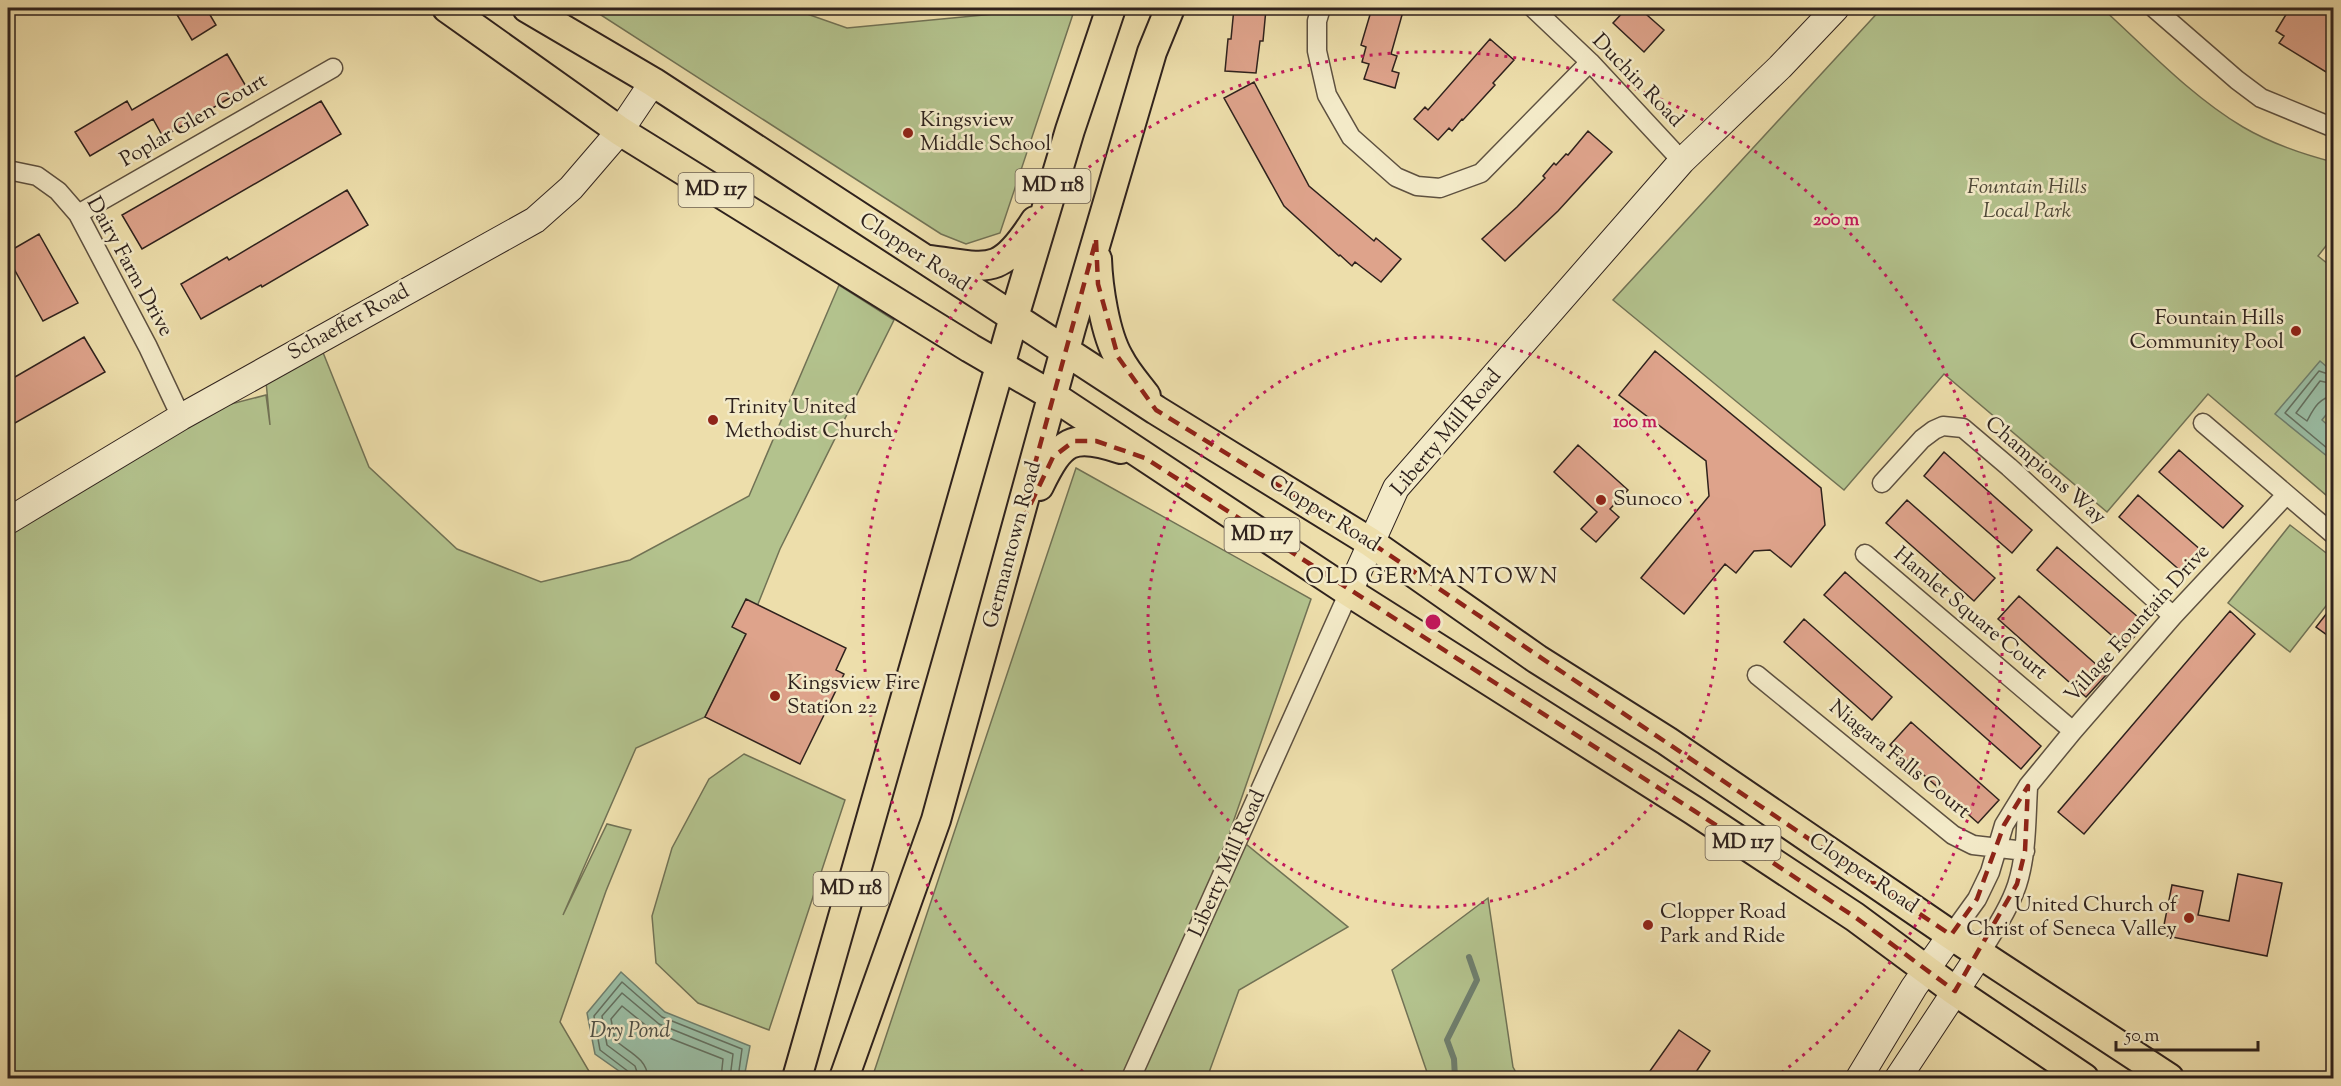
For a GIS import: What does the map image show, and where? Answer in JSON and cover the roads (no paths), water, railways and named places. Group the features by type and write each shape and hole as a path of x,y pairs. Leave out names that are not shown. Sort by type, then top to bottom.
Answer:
{"main road":[{"name":"Clopper Road","path":"447,8 620,131 1000,366 1053,396 1349,592 1694,810 1855,917 1955,991 2084,1078"},
{"name":"Clopper Road","path":"527,8 653,82 1156,410 1370,542 1537,658 1667,741 1951,935 2169,1078"},
{"name":"MD 118","path":"797,1078 1014,317 1050,196 1111,8"},
{"name":"Germantown Road","path":"844,1078 936,820 1096,240 1152,52 1170,8"},
{"path":"923,258 978,266 1000,262 1018,247 1050,196"},
{"path":"1096,240 1098,284 1118,357 1156,410"},
{"path":"1015,537 1053,457 1074,441 1096,441 1145,458"}],"street":[{"path":"1321,8 1317,21 1317,51 1327,95 1351,137 1396,177 1417,186 1440,188 1481,173 1590,62"},
{"name":"Duchin Road","path":"1533,8 1590,62 1682,161"},
{"name":"Liberty Mill Road","path":"1131,1078 1396,488 1682,161 1780,67 1836,8"},
{"path":"2154,8 2261,98 2334,128"},
{"name":"Poplar Glen Court","path":"78,214 333,68"},
{"name":"Schaeffer Road","path":"8,520 181,417 535,220 571,188 620,131 653,82"},
{"name":"Dairy Farm Drive","path":"8,170 37,176 58,191 78,214 148,347 181,417"},
{"path":"2203,423 2334,535"},
{"name":"Champions Way","path":"1882,483 1922,439 1934,430 1943,426 1963,428 2173,616"},
{"name":"Village Fountain Drive","path":"1951,935 1977,899 1990,872 2004,825 2028,786 2173,616 2286,495"},
{"name":"Hamlet Square Court","path":"1864,554 2073,731"},
{"name":"Niagara Falls Court","path":"1757,675 1953,835 1973,845 2025,851"},
{"path":"1898,1078 1980,954 2007,908 2017,884 2025,851 2028,786"},
{"path":"1859,1078 1951,935"}],"water":[{"path":"2320,361 2333,372 2333,406 2322,420 2333,430 2333,461 2275,414"},
{"name":"Dry Pond","path":"621,972 665,1012 750,1046 744,1078 629,1078 595,1054 587,1013"}],"waterway":[{"path":"1455,1078 1454,1059 1447,1040 1477,980 1469,957"}],"place":[{"name":"Kingsview Middle School","path":"908,133"},
{"name":"Fountain Hills Community Pool","path":"2296,331"},
{"name":"Trinity United Methodist Church","path":"713,420"},
{"name":"Sunoco","path":"1601,500"},
{"name":"Kingsview Fire Station 22","path":"775,696"},
{"name":"United Church of Christ of Seneca Valley","path":"2189,918"},
{"name":"Clopper Road Park and Ride","path":"1648,925"}],"district":[{"name":"OLD GERMANTOWN","path":"1432,578"}],"park label":[{"name":"Fountain Hills Local Park","path":"2027,200"}]}
